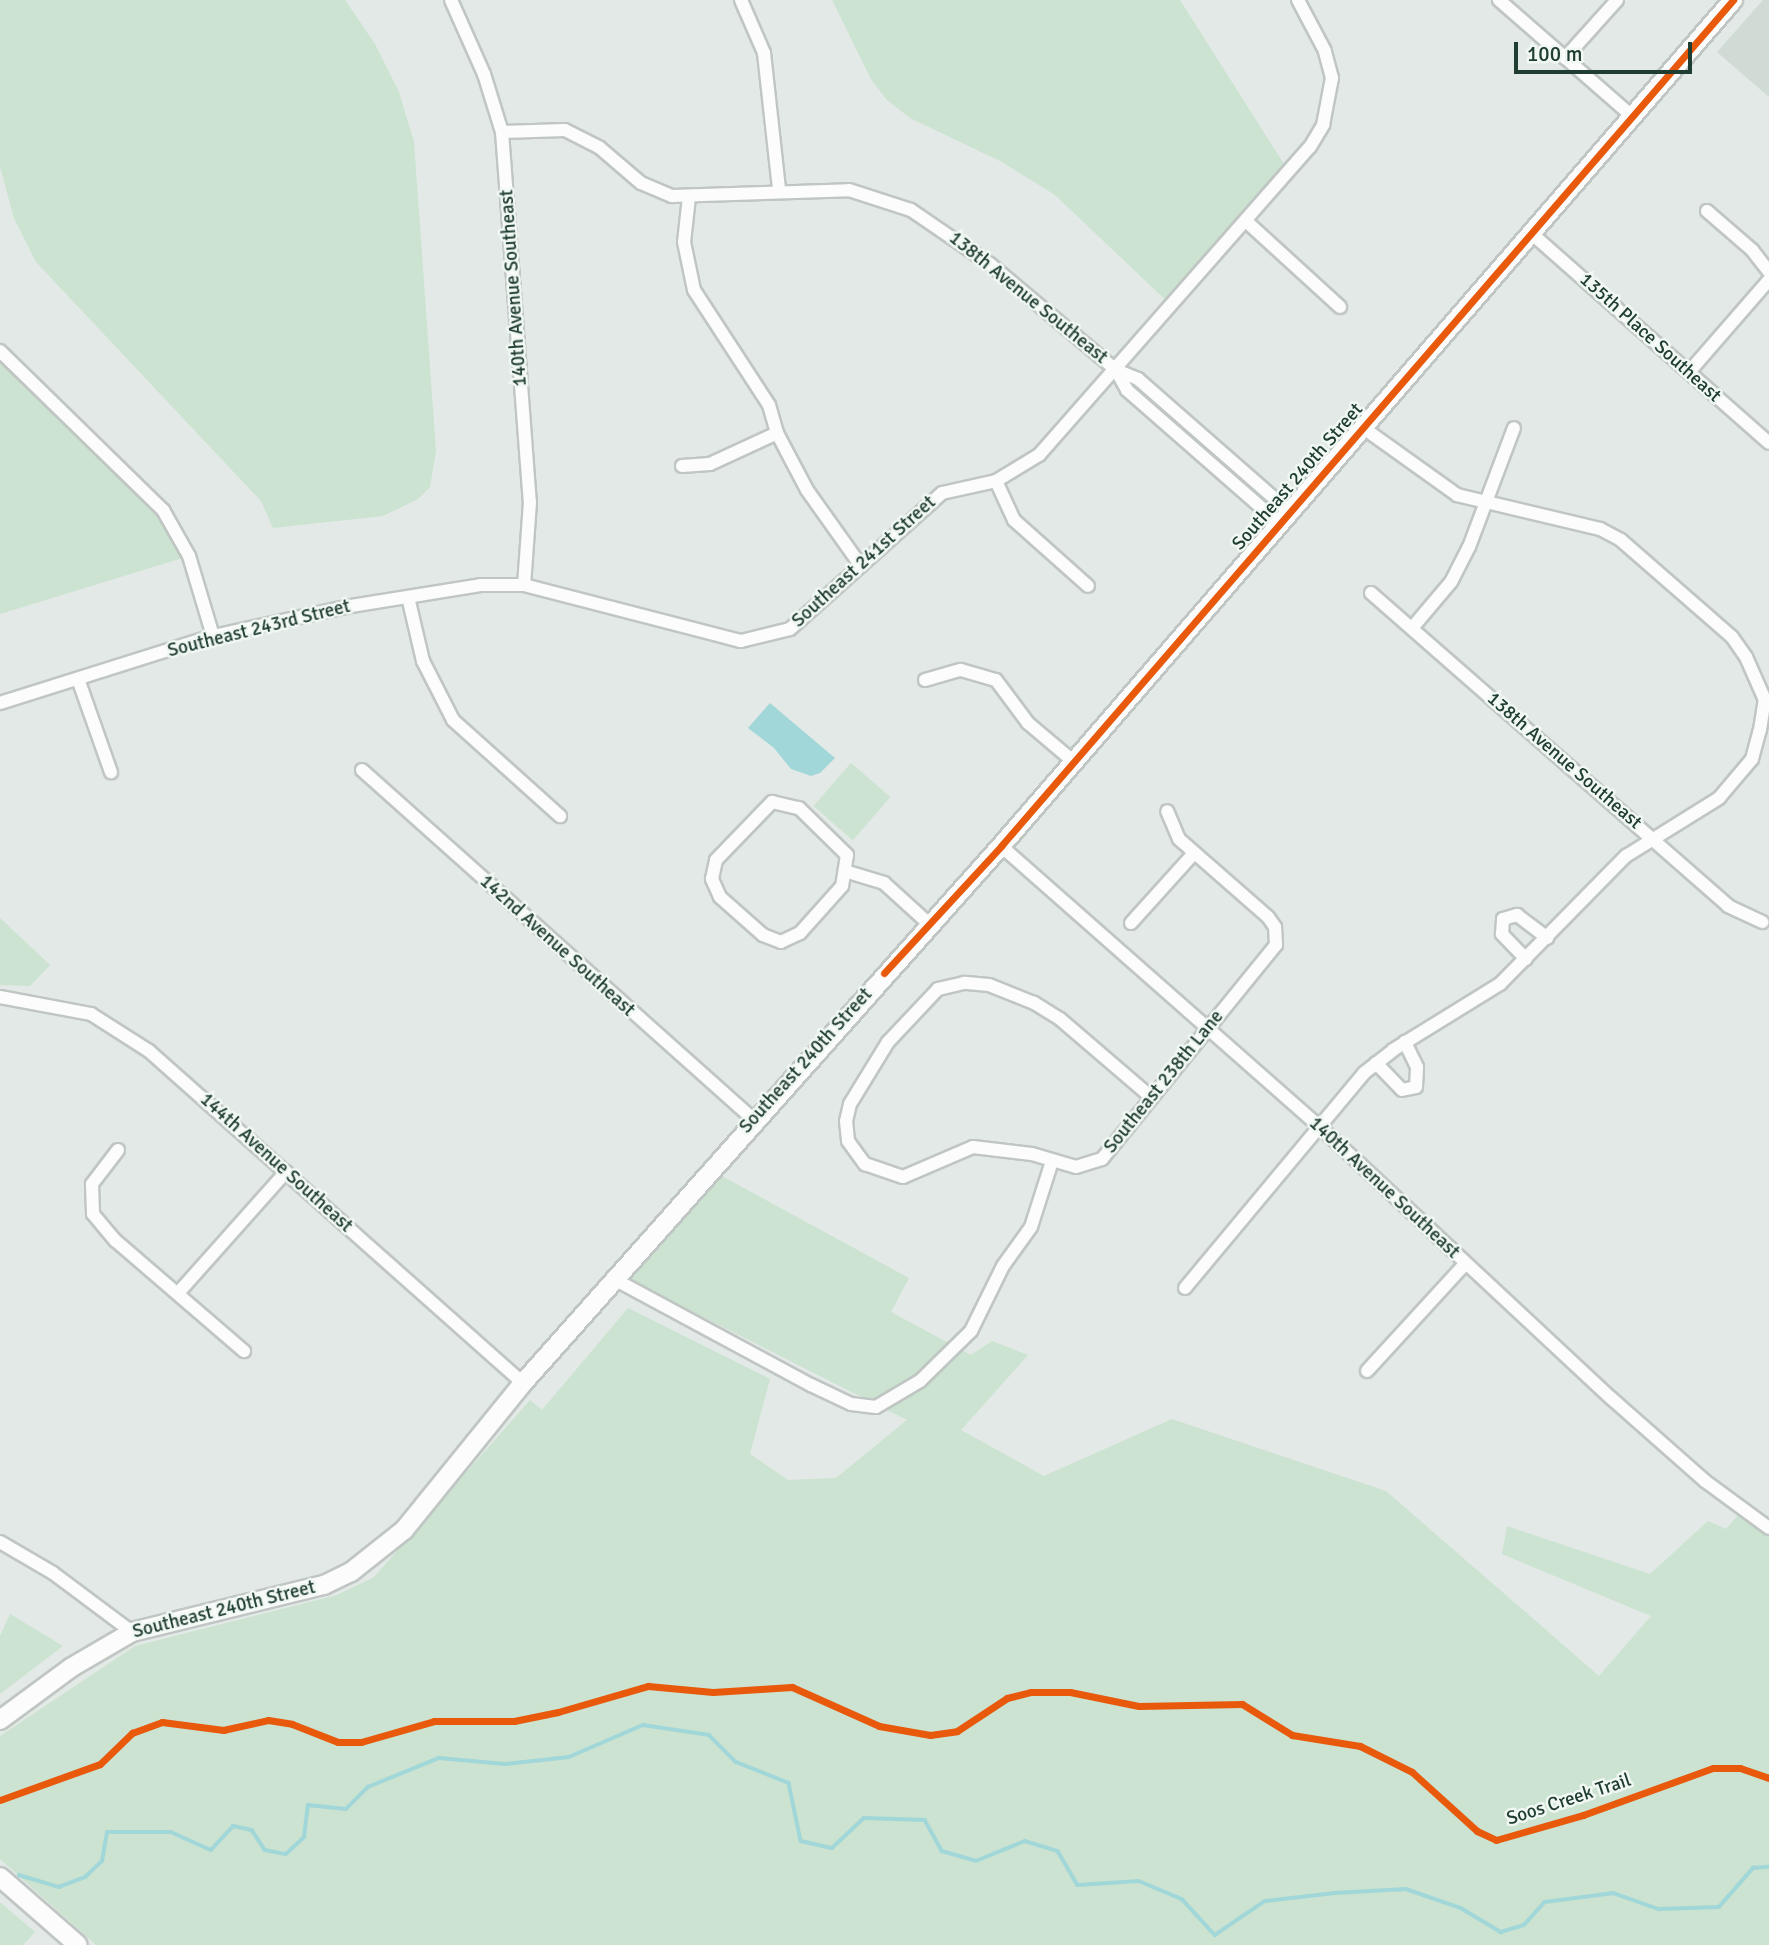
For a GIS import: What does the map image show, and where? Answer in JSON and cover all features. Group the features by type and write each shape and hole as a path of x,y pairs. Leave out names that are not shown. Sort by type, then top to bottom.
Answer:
{"main road":[{"name":"Southeast 240th Street","path":"0,1720 72,1667 132,1632 300,1594 351,1572 404,1530 523,1383 754,1120 1001,846 1733,0"},
{"path":"0,1877 78,1945"}],"street":[{"name":"140th Avenue Southeast","path":"451,0 484,74 502,132 530,502 524,585"},
{"path":"741,0 766,64 779,189"},
{"name":"Southeast 241st Street","path":"524,585 741,641 790,629 942,493 996,481 1040,455 1310,147 1330,102 1332,78 1325,51 1298,0"},
{"path":"1499,0 1632,116"},
{"path":"1565,58 1617,0"},
{"name":"138th Avenue Southeast","path":"502,132 565,130 600,148 649,188 689,197 779,189 849,190 911,210 983,258 1116,370 1138,379 1284,517"},
{"path":"689,197 684,242 694,290 769,405 778,433 826,522 861,566"},
{"path":"1707,211 1752,250 1769,272"},
{"path":"1247,222 1339,307"},
{"name":"135th Place Southeast","path":"1531,233 1769,443"},
{"path":"1689,372 1769,281"},
{"path":"0,351 163,510 189,556 213,636"},
{"path":"1185,1288 1318,1125 1376,1063 1405,1042 1479,999 1526,960 1594,885 1652,838 1719,798 1737,782 1752,759 1767,700 1757,676 1732,637 1621,540 1578,523 1485,504 1433,482 1362,427"},
{"path":"1412,628 1451,582 1514,428"},
{"path":"682,466 709,464 778,433"},
{"path":"996,481 1014,520 1088,586"},
{"name":"Southeast 243rd Street","path":"0,704 213,636 480,585 524,585"},
{"name":"138th Avenue Southeast","path":"1371,593 1728,906 1762,922"},
{"path":"408,597 422,661 453,720 560,816"},
{"path":"925,680 961,670 996,680 1028,723 1073,761"},
{"path":"78,679 111,772"},
{"name":"142nd Avenue Southeast","path":"362,770 754,1120"},
{"path":"782,802 799,808 842,847 848,872 842,886 800,933 781,942 763,935 729,905 712,879 716,860 764,807 782,802"},
{"path":"1131,923 1194,853 1174,832 1167,811"},
{"name":"140th Avenue Southeast","path":"1001,846 1318,1125 1465,1264 1705,1481 1769,1528"},
{"name":"Southeast 238th Lane","path":"1152,1097 1060,1019 1034,1003 989,985 953,985 924,1001 888,1042 850,1104 845,1121 848,1141 865,1164 903,1177 973,1147 1005,1149 1076,1167 1102,1159 1152,1097 1206,1026 1271,952 1277,936 1268,917 1194,853"},
{"path":"848,872 884,883 929,924"},
{"path":"1526,960 1502,934 1503,919 1517,915 1547,938"},
{"name":"144th Avenue Southeast","path":"0,997 59,1006 117,1027 286,1172 523,1383"},
{"path":"1376,1063 1402,1090 1416,1087 1417,1067 1405,1042"},
{"path":"118,1150 92,1184 93,1214 116,1241 179,1292 244,1351"},
{"path":"614,1279 851,1404 876,1407 896,1396 954,1352 971,1331 1003,1266 1031,1227 1052,1161"},
{"path":"179,1292 286,1172"},
{"path":"1367,1371 1465,1264"},
{"path":"0,1542 53,1573 132,1632"}],"shaded area":[{"path":"1763,0 1769,0 1769,97 1717,52"}],"green space":[{"path":"0,0 345,0 375,44 399,92 414,142 436,451 430,487 418,499 383,516 273,528 261,501 36,262 14,218 0,167"},
{"path":"832,0 1180,0 1289,172 1173,307 1055,195 1002,162 910,118 886,99 871,79"},
{"path":"0,351 142,487 189,556 0,614"},
{"path":"851,763 890,797 853,840 814,806"},
{"path":"0,918 50,965 30,986 0,985"},
{"path":"720,1175 909,1278 891,1312 971,1355 992,1341 1028,1355 961,1430 1044,1476 1172,1419 1386,1491 1599,1676 1651,1616 1502,1554 1507,1526 1650,1574 1708,1521 1726,1529 1739,1514 1769,1534 1769,1945 96,1945 0,1859 0,1736 135,1646 337,1595 374,1577 530,1400 542,1410 628,1308 770,1379 750,1454 788,1480 836,1478 907,1420 630,1280"},
{"path":"10,1614 63,1646 0,1694 0,1636"},
{"path":"0,1902 35,1932 23,1945 0,1945"}],"water":[{"path":"770,703 835,758 820,773 811,776 791,769 774,748 748,728"}],"waterway":[{"path":"19,1875 59,1887 85,1877 102,1861 107,1832 171,1832 211,1850 233,1826 252,1830 265,1850 286,1854 304,1837 308,1805 346,1809 368,1787 439,1758 505,1764 569,1757 643,1725 709,1735 736,1762 789,1783 801,1841 832,1848 864,1818 925,1820 942,1851 976,1861 1025,1841 1058,1851 1078,1885 1139,1881 1182,1899 1215,1935 1265,1901 1406,1889 1461,1908 1501,1932 1524,1925 1545,1902 1613,1893 1659,1909 1719,1907 1753,1868 1769,1867"}],"cycle path":[{"path":"884,973 1001,846 1733,0"},
{"name":"Soos Creek Trail","path":"0,1800 100,1764 132,1733 162,1722 223,1730 268,1720 292,1724 338,1742 361,1742 434,1721 514,1721 558,1712 648,1686 713,1692 792,1687 879,1726 930,1735 957,1731 1007,1698 1031,1692 1070,1692 1139,1706 1242,1704 1292,1735 1360,1746 1412,1772 1477,1831 1496,1840 1583,1815 1713,1768 1740,1768 1769,1778"}]}
